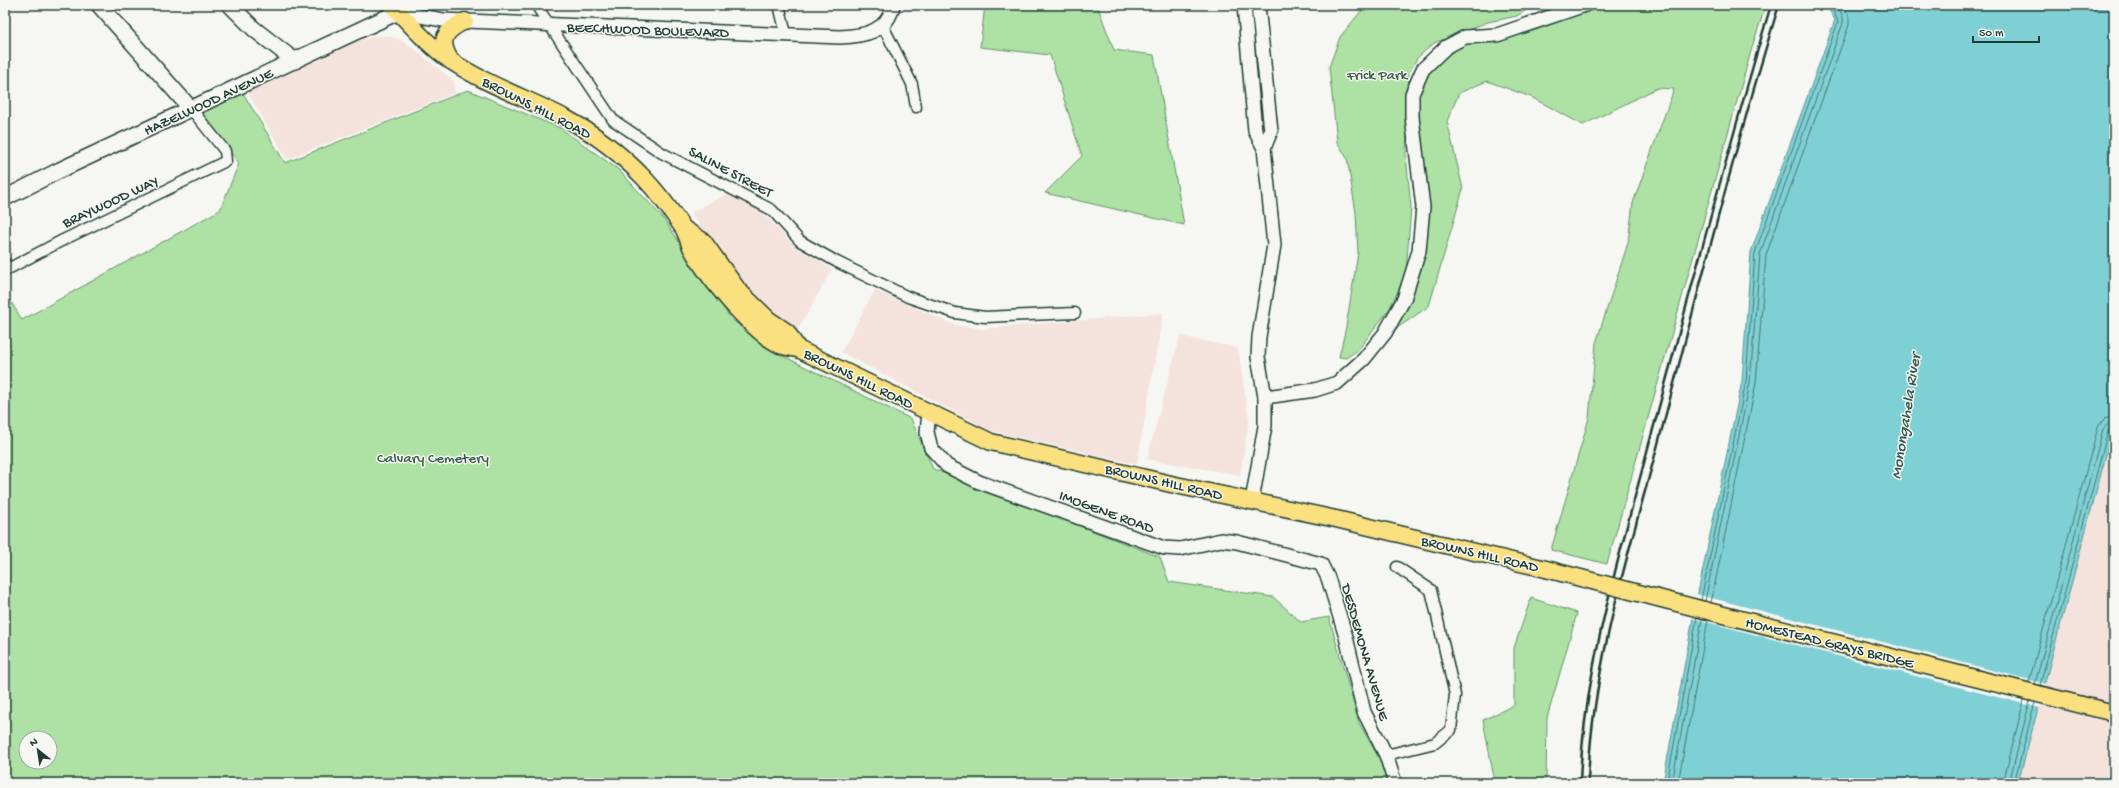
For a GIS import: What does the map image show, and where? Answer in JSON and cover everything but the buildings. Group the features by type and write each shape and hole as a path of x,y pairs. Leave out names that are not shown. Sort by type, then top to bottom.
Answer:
{"main road":[{"path":"99,5 192,110"},
{"path":"230,5 254,29 295,61"},
{"name":"HAZELWOOD AVENUE","path":"5,198 60,170 295,61 395,8"},
{"name":"BROWNS HILL ROAD","path":"395,8 424,40 451,61 489,83 568,120 593,134 621,156 644,178 684,230 703,241 738,290 764,316 787,332 798,349 991,442 1546,569"},
{"path":"451,61 445,50 444,41 446,34 452,27 465,21"},
{"name":"HOMESTEAD GRAYS BRIDGE","path":"1546,569 2114,713"}],"street":[{"name":"HAZELWOOD AVENUE","path":"395,8 413,5"},
{"name":"SALINE STREET","path":"536,5 613,120 662,152 772,210 800,241 837,262 908,297 955,313 985,318 1075,313"},
{"path":"779,5 786,34"},
{"path":"893,5 892,11 883,26 912,84 916,107"},
{"path":"1244,5 1255,132 1264,148 1274,245 1259,337 1258,357 1265,397 1265,426 1252,501"},
{"path":"1258,5 1271,131 1264,148"},
{"path":"1265,397 1315,390 1337,383 1364,359 1385,333 1404,299 1419,251 1423,207 1412,117 1412,94 1423,69 1446,47 1465,37 1498,35 1585,5"},
{"name":"BEECHWOOD BOULEVARD","path":"395,8 443,20 786,34 856,36 871,33 883,26"},
{"name":"BRAYWOOD WAY","path":"7,266 226,161 225,151 192,110"},
{"name":"IMOGENE ROAD","path":"929,412 927,432 931,448 935,454 947,466 979,482 1164,548 1180,549 1220,540 1237,542 1321,564"},
{"name":"DESDEMONA AVENUE","path":"1321,564 1328,578 1346,637 1364,712 1386,755 1395,783"},
{"path":"1386,755 1435,743 1451,730 1456,695 1432,590 1397,567"}],"shaded area":[{"path":"374,36 390,36 405,42 454,81 455,93 287,159 247,91 345,45"},
{"path":"728,193 756,207 796,247 832,269 795,335 759,307 691,213"},
{"path":"875,290 954,325 982,329 1163,313 1137,464 991,431 841,352"},
{"path":"1180,336 1238,348 1249,421 1240,475 1147,459"},
{"path":"2114,425 2114,783 2018,783"}],"green space":[{"path":"985,5 1097,5 1114,50 1154,55 1184,225 1045,193 1082,156 1050,55 980,47"},
{"name":"Frick Park","path":"1366,5 1534,5 1517,16 1488,22 1434,43 1417,58 1409,73 1406,155 1411,207 1406,273 1390,308 1358,350 1346,358 1339,357 1346,327 1358,253 1356,213 1347,158 1337,142 1329,67 1340,37"},
{"path":"1604,5 1639,5 1642,9 1651,5 1766,5 1753,44 1607,564 1551,550 1589,418 1596,343 1628,243 1633,203 1674,89 1657,88 1583,125 1531,97 1487,81 1459,93 1447,121 1463,189 1429,306 1393,331 1414,289 1424,260 1427,225 1418,125 1418,93 1430,69 1440,58 1466,43 1514,34"},
{"name":"Calvary Cemetery","path":"468,90 560,128 619,170 663,218 731,319 773,351 911,419 933,469 1160,557 1169,582 1273,597 1301,622 1329,617 1359,723 1381,761 1388,783 5,783 5,292 22,320 220,210 239,163 200,114 243,93 285,163"},
{"path":"1531,598 1577,613 1547,718 1546,783 1495,783 1483,720 1514,705 1514,648"}],"water":[{"name":"Monongahela River","path":"1826,5 2114,5 2114,425 2018,783 1663,783 1695,607 1742,381 1751,252 1835,20"}],"pier":[{"path":"1696,594 2046,684 2040,708 1691,618"}],"railway":[{"path":"1580,783 1588,697 1615,569 1708,224 1771,5"},
{"path":"1588,783 1596,697 1613,612 1731,169 1779,5"}]}
